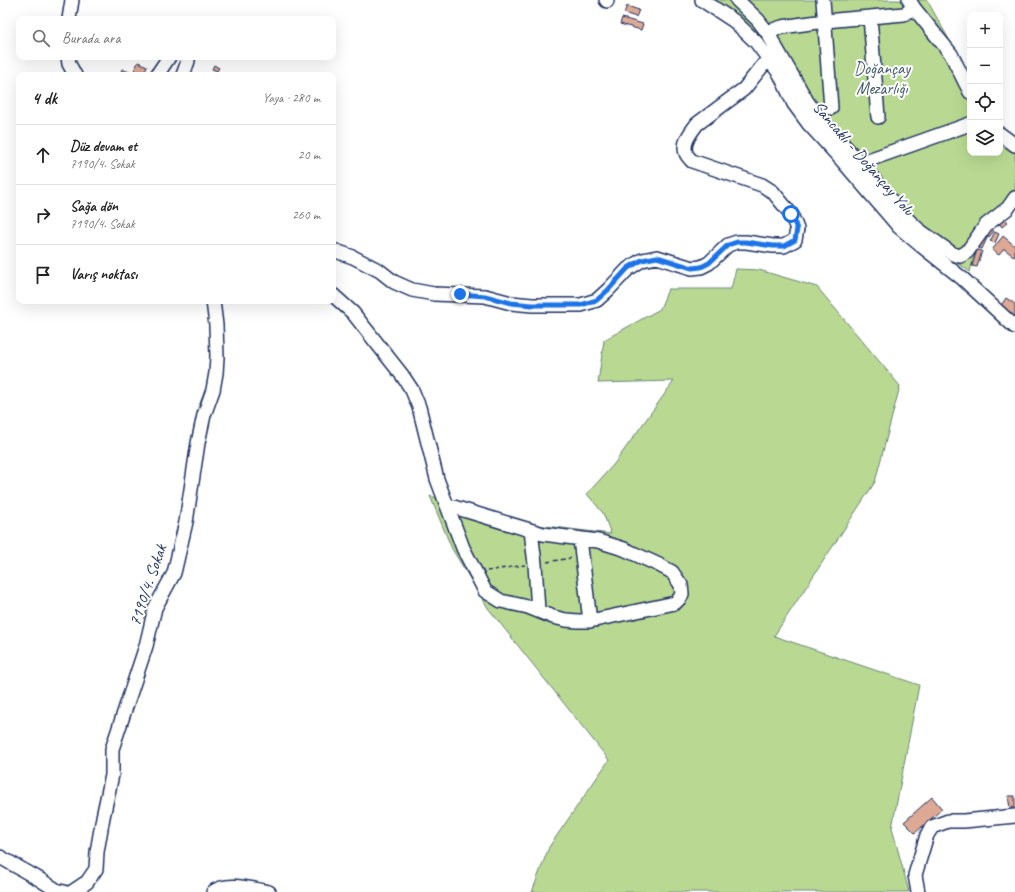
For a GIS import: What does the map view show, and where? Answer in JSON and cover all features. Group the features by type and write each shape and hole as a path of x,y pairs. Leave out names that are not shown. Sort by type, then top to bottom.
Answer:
{"street":[{"path":"70,16 72,0"},
{"name":"Sancaklı - Doğançay Yolu","path":"702,0 734,21 756,42 780,74 794,104 808,123 899,227 963,279 1015,327"},
{"path":"737,0 758,20 767,32 808,102 820,119 860,163 905,217 919,230 953,254 960,256 968,252 986,225 1008,208 1015,198"},
{"path":"823,0 831,108"},
{"path":"767,32 782,27 824,21 904,14 912,4 951,54 967,86"},
{"path":"870,17 878,117"},
{"path":"336,251 352,257 380,272 394,282 412,290 434,294 485,296 511,303 532,305 581,305 597,300 628,268 642,260 657,257 692,268 701,267 709,263 728,245 737,242 784,246 795,240 797,229 791,214 773,192 762,185 692,161 686,154 685,148 686,140 697,124 744,89 768,59"},
{"path":"68,60 73,72"},
{"path":"158,72 167,60"},
{"path":"185,72 188,60"},
{"path":"860,163 967,125"},
{"path":"1003,136 1015,145"},
{"path":"336,298 353,313 412,390 419,407 437,479 463,548 485,591 501,601 528,607 553,617 578,621 590,620 675,603 682,594 681,585 672,572 659,564 624,549 598,541 543,534 447,505"},
{"name":"7190/4. Sokak","path":"72,892 87,882 96,869 97,852 112,775 112,749 146,646 155,608 174,573 186,522 198,443 204,415 213,390 216,373 217,344 213,304"},
{"path":"531,531 538,611"},
{"path":"580,539 590,620"},
{"path":"918,892 914,875 927,835 932,827 948,821 964,822 1015,816"},
{"path":"0,857 58,891 64,892"},
{"path":"39,879 56,892"},
{"path":"213,892 217,888 239,886 269,892"}],"green space":[{"name":"Doğançay Mezarlığı","path":"715,0 927,0 967,72 967,156 1003,156 1003,128 1015,136 1015,210 994,223 983,234 977,247 970,272 906,225 776,55 748,25"},
{"path":"736,269 759,270 817,287 900,386 875,482 774,636 919,685 892,828 909,892 532,892 549,847 609,760 488,608 452,549 430,496 529,524 611,534 603,513 587,494 614,464 674,381 598,383 604,340 660,309 668,289 731,289"}],"building":[{"path":"627,6 639,10 636,17 624,13"},
{"path":"622,18 643,24 641,30 620,24"},
{"path":"138,62 147,66 144,72 133,72"},
{"path":"214,65 219,68 217,71 212,69"},
{"path":"122,69 129,72 121,72"},
{"path":"1004,218 1008,222 1002,227 998,222"},
{"path":"991,228 994,231 989,237 986,234"},
{"path":"995,232 999,234 995,243 990,241"},
{"path":"985,234 988,236 982,249 979,248"},
{"path":"1003,236 1015,246 1015,257 1004,249 999,255 992,250"},
{"path":"977,250 982,251 977,267 972,266"},
{"path":"1006,298 1015,304 1015,318 1000,307"},
{"path":"1008,796 1015,796 1015,807 1010,808"},
{"path":"932,797 942,809 915,833 904,822"}],"route":[{"path":"460,294 485,296 511,303 532,305 581,305 597,300 628,268 642,260 657,257 692,268 701,267 709,263 728,245 737,242 784,246 795,240 797,229 791,214"}]}
